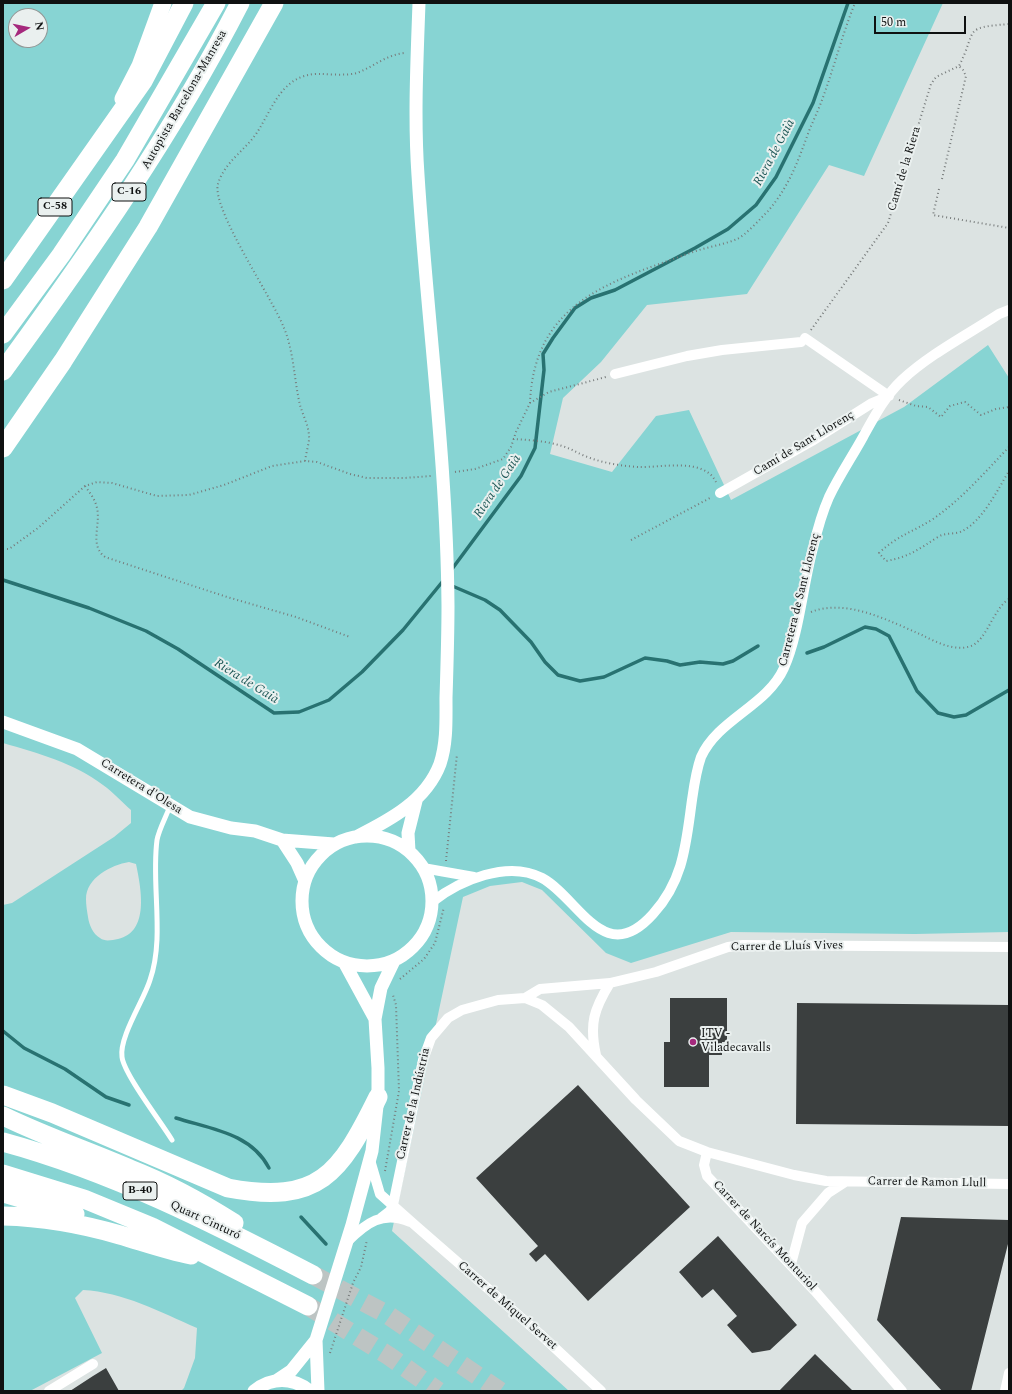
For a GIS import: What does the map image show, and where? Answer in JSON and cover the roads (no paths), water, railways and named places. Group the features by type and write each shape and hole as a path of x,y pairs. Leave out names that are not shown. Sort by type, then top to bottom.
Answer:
{"highway":[{"path":"107,132 143,81 184,3"},
{"name":"Autopista Barcelona-Manresa","path":"3,334 61,255 125,160 216,3"},
{"name":"Autopista Barcelona-Manresa","path":"3,371 78,268 141,175 201,74 240,3"},
{"path":"3,448 62,361 148,227 274,3"},
{"name":"C-58","path":"3,280 107,132"},
{"path":"3,1095 228,1188 274,1194 303,1189 326,1176 338,1165 363,1127 378,1097"},
{"path":"3,1116 25,1127"},
{"path":"3,1120 25,1127 132,1169 210,1208 234,1223 272,1254"},
{"name":"Quart Cinturó","path":"3,1142 60,1158 124,1183 222,1228 313,1276"},
{"name":"B-40","path":"3,1174 84,1199 152,1227 308,1306"},
{"path":"3,1193 143,1235 184,1244"},
{"path":"3,1216 59,1221 120,1235 163,1249 217,1260"}],"main road":[{"name":"C-58","path":"107,132 140,66 163,3"}],"street":[{"path":"409,850 408,833 416,801 438,768 444,744 446,718 448,584 443,477 418,173 417,52 419,3"},
{"name":"Carretera de Sant Llorenç","path":"432,902 450,888 476,877 513,872 531,874 550,883 589,922 604,932 626,933 640,927 654,913 670,891 679,873 684,853 695,778 705,750 725,728 758,701 774,685 788,658 809,562 828,498 870,425 888,396 901,381 933,356 999,314 1009,310"},
{"path":"615,374 687,356 803,340 888,396"},
{"name":"Camí de Sant Llorenç","path":"720,493 812,441 872,403 888,396"},
{"name":"Carretera d'Olesa","path":"3,722 77,749 106,764 170,806 190,817 207,822 255,831 282,840 334,844"},
{"path":"356,837 372,836 384,838 409,850 423,868 430,883 432,902 429,922 422,936 412,949 394,961 369,966 344,962 322,948 307,927 302,902 305,881 318,858 334,844 356,837 383,824 416,801"},
{"path":"282,840 297,863 305,881"},
{"name":"Carretera de Sant Llorenç","path":"423,868 476,877"},
{"name":"Carrer de Lluís Vives","path":"526,998 540,989 610,983 656,972 728,947 743,945 1009,948"},
{"path":"318,1391 316,1340 370,1160 378,1097 375,1019 381,988 394,961"},
{"path":"344,962 375,1019"},
{"path":"597,1057 592,1037 593,1020 599,1001 610,983"},
{"path":"526,998 542,1005 555,1015 597,1057 636,1100 679,1140 707,1152"},
{"name":"Carrer de la Indústria","path":"393,1205 423,1060 431,1038 448,1018 462,1010 498,1000 526,998"},
{"name":"Carrer de Ramon Llull","path":"707,1152 794,1175 826,1181 1009,1184"},
{"name":"Carrer de Narcís Monturiol","path":"707,1152 704,1165 707,1176 791,1264 902,1391"},
{"name":"Carrer de Miquel Servet","path":"370,1160 377,1188 384,1199 404,1213 412,1222 540,1334 601,1391"},
{"path":"791,1264 802,1223 828,1193 845,1182"},
{"name":"Carrer de Miquel Servet","path":"382,1218 390,1211 393,1205"},
{"name":"Carrer de Miquel Servet","path":"346,1243 369,1222 382,1218 399,1218 412,1222"},
{"path":"254,1391 263,1385 276,1381 291,1370 316,1340"},
{"path":"49,1391 92,1364"},
{"path":"1005,1391 1009,1373"},
{"path":"276,1381 294,1382 310,1391"}],"lane":[{"path":"170,806 157,839 155,955 151,980 132,1022 124,1043 122,1056 126,1070 172,1140"}],"waterway":[{"name":"Riera de Gaià","path":"452,569 521,476 535,448 544,370 543,354 553,338 575,308 591,298 615,290 695,248 728,229 756,205 776,177 813,103 848,3"},
{"name":"Riera de Gaià","path":"3,580 89,608 146,631 178,649 274,713 299,712 329,700 362,672 403,630 443,581"},
{"path":"450,585 485,600 500,610 531,642 545,662 558,675 580,681 604,677 645,658 667,661 680,665 700,662 723,664 733,661 758,646"},
{"path":"807,653 824,647 865,627 876,629 889,636 917,691 938,713 954,717 966,715 1009,690"},
{"path":"3,1031 24,1048 65,1069 106,1097 129,1105"},
{"path":"176,1118 216,1129 241,1140 252,1147 261,1156 269,1168"},
{"path":"301,1217 326,1244"}],"tunnel":[{"path":"313,1275 388,1315 500,1391"},
{"path":"308,1306 389,1356 438,1391"}],"place":[{"name":"ITV - Viladecavalls","path":"693,1042"}]}
